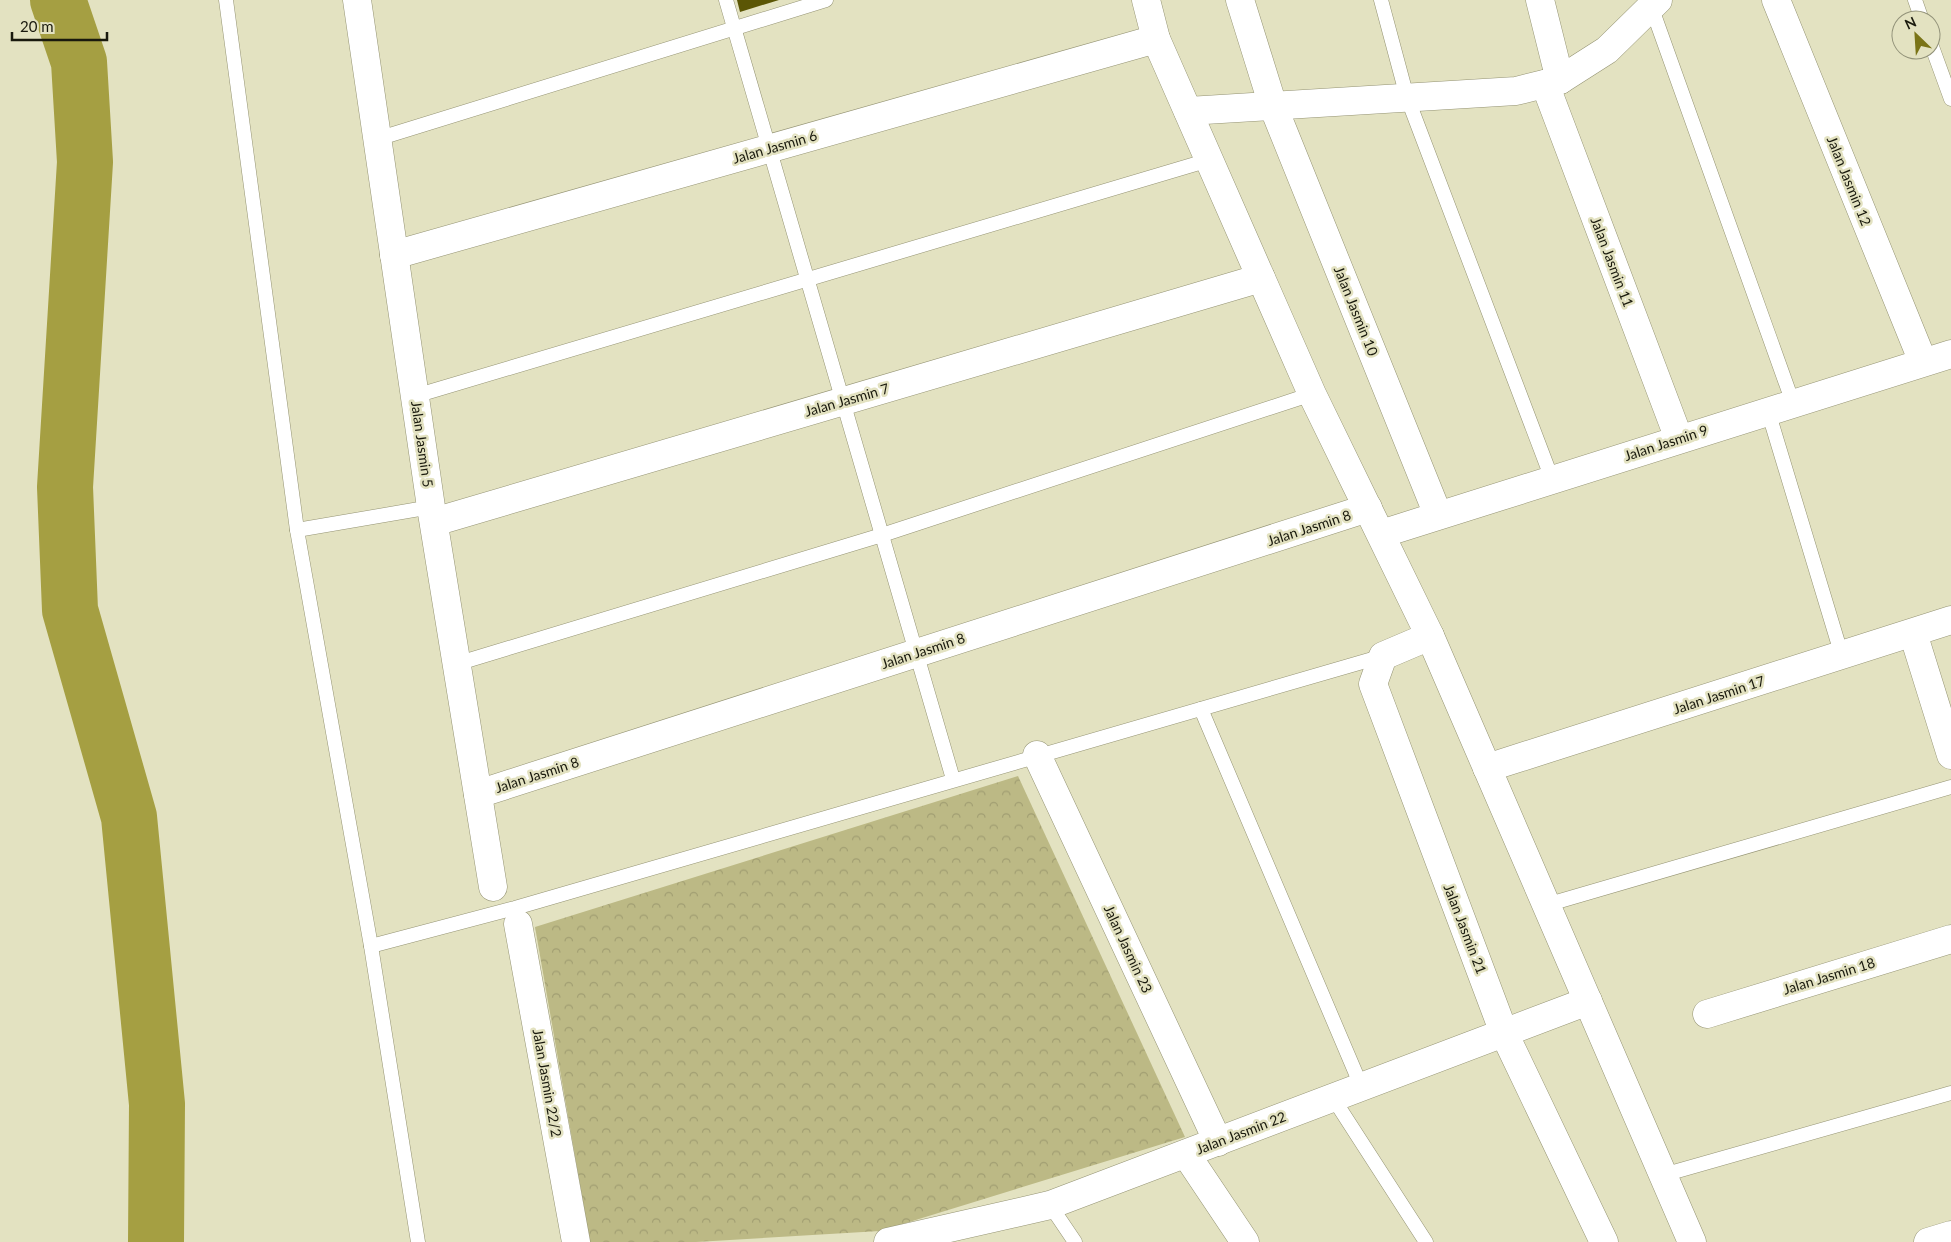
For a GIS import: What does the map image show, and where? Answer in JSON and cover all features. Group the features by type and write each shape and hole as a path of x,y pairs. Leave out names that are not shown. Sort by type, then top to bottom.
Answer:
{"street":[{"path":"1146,0 1156,39 1209,160 1312,394 1430,636 1692,1242"},
{"name":"Jalan Jasmin 10","path":"1240,0 1274,106 1438,515"},
{"name":"Jalan Jasmin 11","path":"1540,0 1552,82 1679,439"},
{"name":"Jalan Jasmin 12","path":"1776,0 1923,362"},
{"name":"Jalan Jasmin 5","path":"360,1 377,139 415,396 456,664 493,887"},
{"path":"1188,111 1516,91 1552,82 1607,50 1655,3"},
{"name":"Jalan Jasmin 6","path":"394,255 1156,39"},
{"name":"Jalan Jasmin 7","path":"433,514 843,401 1261,278"},
{"name":"Jalan Jasmin 9","path":"1381,534 1951,354"},
{"name":"Jalan Jasmin 8","path":"478,794 1368,508"},
{"name":"Jalan Jasmin 17","path":"1487,768 1951,620"},
{"path":"1913,633 1951,755"},
{"path":"1383,656 1430,636"},
{"name":"Jalan Jasmin 21","path":"1383,656 1373,684 1504,1034 1604,1242"},
{"name":"Jalan Jasmin 23","path":"1037,755 1218,1142"},
{"name":"Jalan Jasmin 22/2","path":"518,924 576,1242"},
{"name":"Jalan Jasmin 18","path":"1707,1014 1951,939"},
{"name":"Jalan Jasmin 22","path":"888,1242 1050,1205 1588,1001"},
{"path":"1186,1154 1244,1242"},
{"path":"1928,1242 1951,1235"}],"lane":[{"path":"226,0 297,530 371,946 418,1242"},
{"path":"726,0 953,779"},
{"path":"377,139 826,0"},
{"path":"1381,0 1407,98 1552,479"},
{"path":"1655,3 1781,407 1842,656"},
{"path":"1937,60 1951,99"},
{"path":"415,396 1209,160"},
{"path":"456,664 882,535 1312,394"},
{"path":"297,530 433,514"},
{"path":"371,946 515,908 953,779 1383,656"},
{"path":"1200,709 1362,1088"},
{"path":"1546,905 1951,787"},
{"path":"1663,1175 1951,1092"},
{"path":"1333,1098 1426,1242"},
{"path":"1050,1205 1075,1242"}],"green space":[{"path":"1018,776 1185,1137 880,1231 696,1242 590,1242 535,927"}],"building":[{"path":"737,0 779,0 740,12"}],"waterway":[{"path":"58,0 79,62 85,162 65,487 70,610 129,817 157,1104 156,1242"}]}
